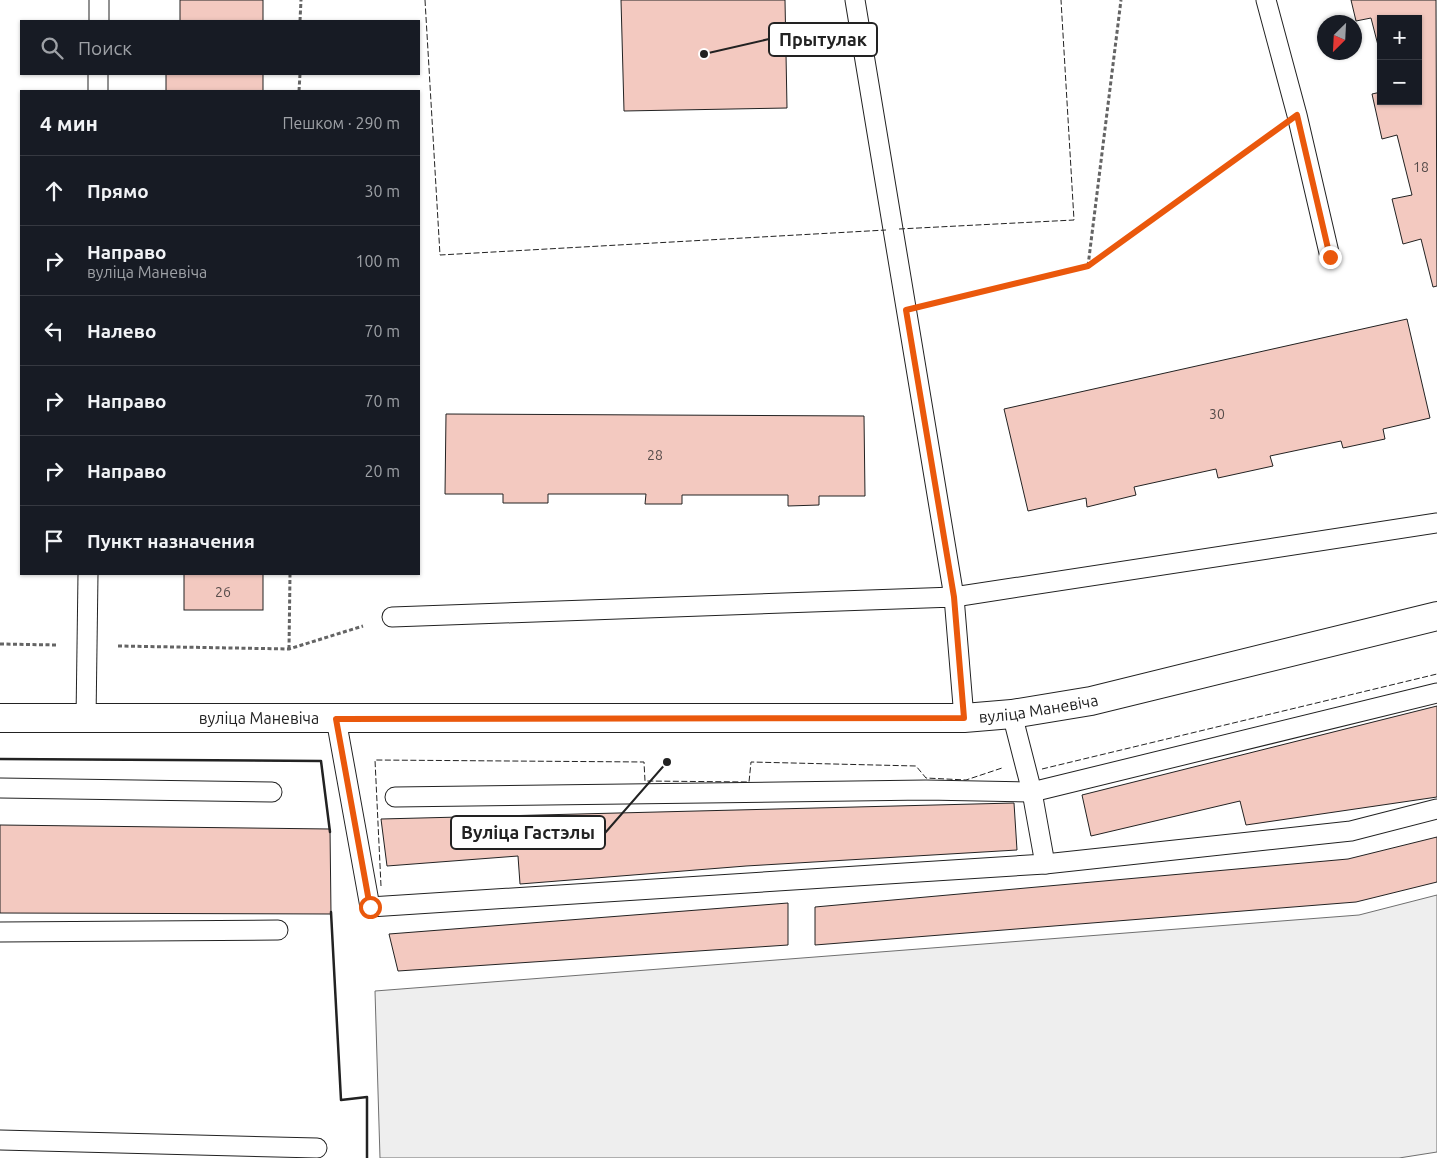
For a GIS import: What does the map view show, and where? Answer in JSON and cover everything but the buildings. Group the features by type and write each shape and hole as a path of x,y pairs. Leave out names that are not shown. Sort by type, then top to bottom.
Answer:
{"street":[{"name":"вуліца Маневіча","path":"0,718 964,718 1012,714 1091,701 1437,616"}],"lane":[{"path":"99,0 99,20"},
{"path":"855,0 954,597 964,718"},
{"path":"1266,0 1297,115 1330,257"},
{"path":"98,75 98,90"},
{"path":"392,616 954,597 1437,523"},
{"path":"86,719 88,575"},
{"path":"395,797 926,790 1032,792 1437,693"},
{"path":"1012,714 1032,792 1045,864"},
{"path":"336,719 370,907 1045,864 1351,831 1437,808"},
{"path":"0,788 272,792"},
{"path":"0,932 278,930"},
{"path":"0,1140 317,1148"}],"path":[{"path":"300,20 301,0"},
{"path":"1088,266 1121,0"},
{"path":"299,90 300,75"},
{"path":"906,310 1088,266 1297,115"},
{"path":"289,649 290,575"},
{"path":"0,644 289,649 392,616"}],"shaded area":[{"path":"1437,895 1437,1152 1399,1158 380,1158 375,991 1359,915"}],"fence":[{"path":"425,0 440,255 886,230"},
{"path":"899,229 1074,220 1061,0"},
{"path":"1042,769 1437,674"},
{"path":"0,759 321,761 330,832"},
{"path":"381,886 375,760 644,762 645,781 749,782 751,762 916,766 926,778 966,780 1002,768"},
{"path":"331,912 341,1100 367,1097 367,1158"}],"wall":[{"path":"0,759 321,761 330,832"},
{"path":"331,912 341,1100 367,1097 367,1158"}],"place":[{"name":"Прытулак","path":"704,54"},
{"name":"Вуліца Гастэлы","path":"667,762"}],"route":[{"path":"370,907 336,719 668,720 964,718 954,597 906,310 1088,266 1297,115 1330,257"}]}
